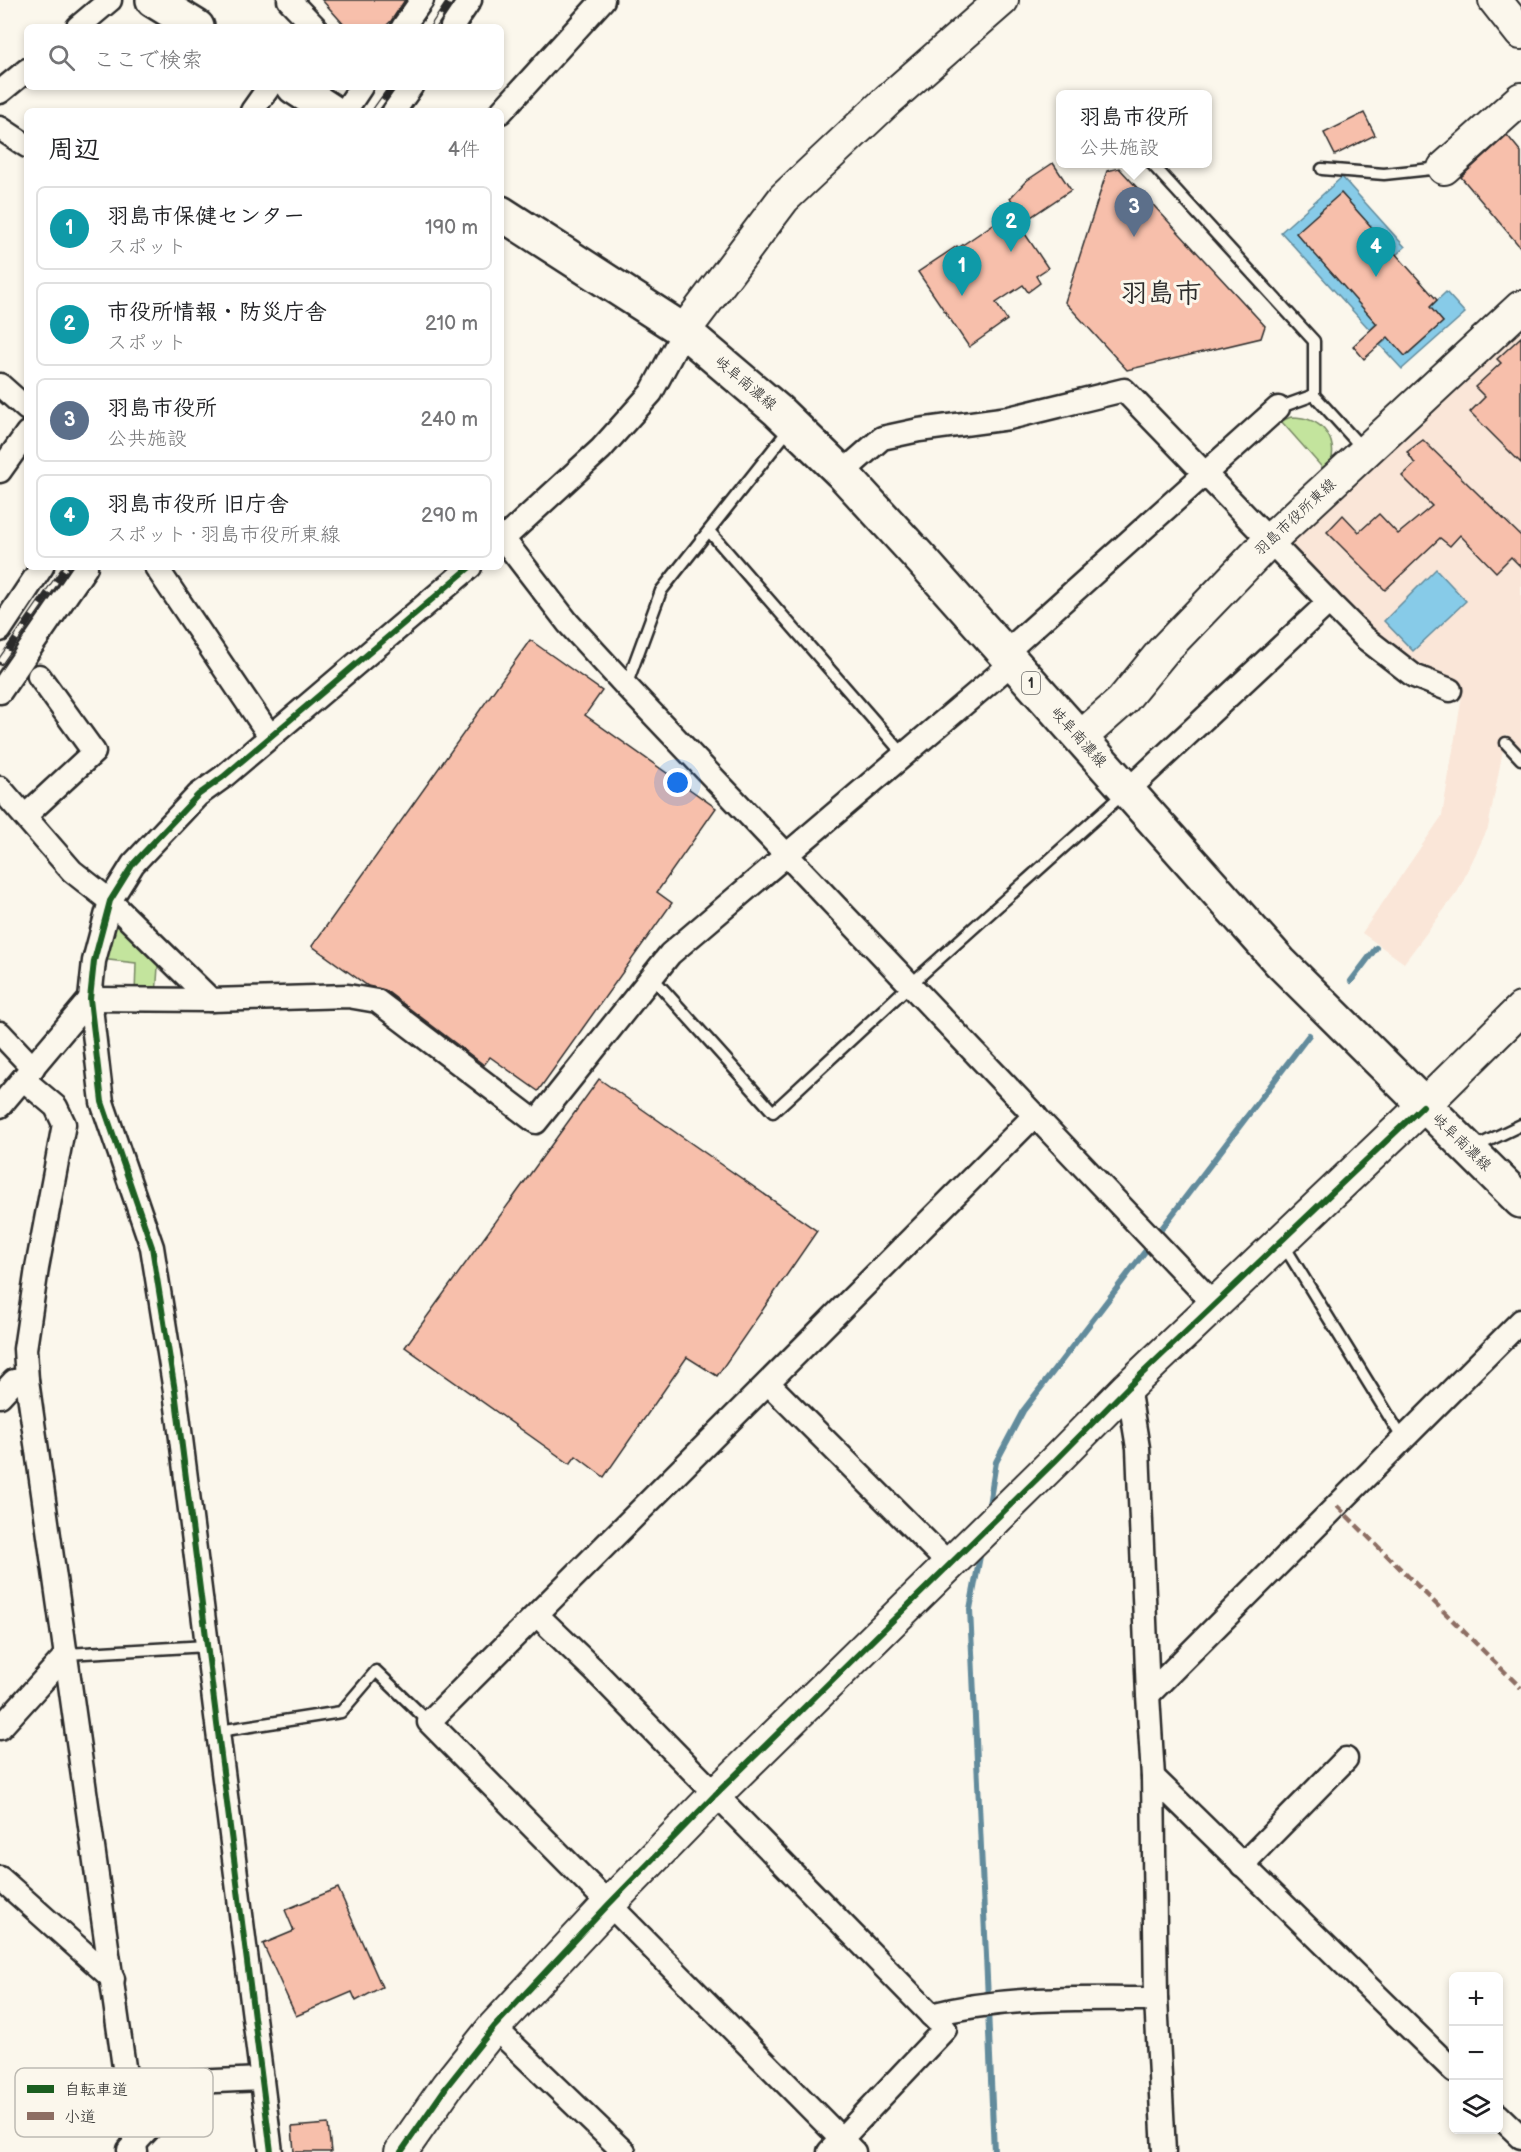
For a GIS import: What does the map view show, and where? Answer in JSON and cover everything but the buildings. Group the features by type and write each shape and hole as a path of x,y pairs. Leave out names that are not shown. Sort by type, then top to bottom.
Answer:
{"main road":[{"path":"153,0 193,24"},
{"path":"299,90 326,108"},
{"name":"岐阜南濃線","path":"504,215 684,331 793,425 842,473 921,559 1280,962 1521,1201"}],"street":[{"path":"82,24 110,0"},
{"path":"289,0 312,24"},
{"path":"405,24 422,0"},
{"path":"454,24 470,0"},
{"path":"504,109 603,0"},
{"path":"504,537 601,448 651,393 684,331 784,198 888,100 1002,0"},
{"path":"1495,0 1521,33"},
{"path":"0,92 24,72"},
{"path":"254,108 267,90"},
{"path":"347,108 360,90"},
{"path":"396,108 409,90"},
{"path":"1444,168 1521,99"},
{"path":"0,128 24,144"},
{"name":"羽島市役所東線","path":"1080,738 1122,701 1163,651 1269,540 1521,307"},
{"path":"0,385 24,406"},
{"path":"842,473 882,438 919,430 1009,418 1125,390 1365,638 1414,676 1450,690"},
{"path":"90,999 211,1000 348,996 377,1001 537,1122 670,954 904,755 1205,471 1278,408"},
{"path":"0,471 24,437"},
{"path":"504,542 568,623 626,686 1214,1304"},
{"path":"0,630 40,570"},
{"path":"0,692 84,570"},
{"path":"158,570 270,736"},
{"path":"272,2152 175,1391 152,1247 102,1102 90,999 94,961 110,901 133,864 198,795 466,570"},
{"path":"1127,791 1329,602"},
{"path":"25,816 94,752 39,676"},
{"path":"0,788 72,871 110,901 211,1000"},
{"path":"0,1106 90,999"},
{"path":"401,2152 447,2086 494,2027 715,1795 1128,1387 1424,1106 1521,1009"},
{"path":"0,1033 28,1073 56,1107 64,1124 37,1268 25,1349 10,1382 67,1653 123,2068"},
{"path":"537,1615 595,1671 945,2029 842,2148 429,1722 1035,1115"},
{"path":"1148,1695 1521,1321"},
{"path":"768,1383 951,1562"},
{"path":"1128,1387 1138,1448 1148,1695 1154,1777 1156,1999 1164,2152"},
{"path":"0,1728 67,1653"},
{"path":"1242,1865 1346,1759"},
{"path":"1154,1777 1449,2066"},
{"path":"0,1878 113,1979"},
{"path":"931,2015 960,2008 1027,2000 1156,1999"},
{"path":"494,2027 624,2152"},
{"path":"213,2081 262,2079"},
{"path":"1503,2120 1521,2137"},
{"path":"133,2149 144,2137"}],"lane":[{"path":"1156,168 1314,341 1314,395 1365,452"},
{"path":"1322,169 1384,174 1444,168"},
{"path":"1278,408 1314,395"},
{"path":"626,686 661,591 793,425"},
{"path":"708,531 904,755"},
{"path":"1506,744 1521,759"},
{"path":"651,977 773,1112 911,984 1127,791"},
{"path":"1471,1149 1521,1125"},
{"path":"1281,1241 1403,1439"},
{"path":"67,1653 207,1646"},
{"path":"219,1731 341,1712 376,1671 429,1722"}],"shaded area":[{"path":"1521,327 1521,749 1506,734 1488,828 1458,891 1404,963 1362,933 1442,816 1463,690 1416,671 1368,631 1291,551 1291,541"}],"green space":[{"path":"1291,417 1313,421 1327,433 1332,451 1327,473 1281,421"},
{"path":"113,907 159,952 156,996 135,995 136,963 100,959"}],"water":[{"path":"1342,177 1405,247 1396,255 1341,193 1377,323 1370,330 1281,232"},
{"path":"1446,292 1465,313 1402,369 1380,345 1389,338 1406,356 1443,322 1430,307"},
{"path":"1436,569 1466,601 1413,651 1384,621"}],"waterway":[{"path":"1351,981 1376,948"},
{"path":"1156,1236 1309,1035"},
{"path":"988,1511 996,1462 1023,1411 1150,1245"},
{"path":"981,1551 970,1609 988,1999"},
{"path":"988,2009 994,2152"}],"railway":[{"path":"435,24 451,0"},
{"path":"377,108 390,90"},
{"path":"0,662 64,570"}],"marked path":[{"path":"1337,1506 1521,1688"}],"cycle path":[{"path":"271,2152 175,1391 152,1247 102,1102 90,999 94,961 110,901 133,864 198,795 223,777 466,570"},
{"path":"401,2152 447,2086 494,2027 715,1795 1128,1387 1423,1106"}],"place":[{"name":"羽島市役所","path":"1134,237"},
{"name":"市役所情報・防災庁舎","path":"1011,252"},
{"name":"羽島市役所 旧庁舎","path":"1376,277"},
{"name":"羽島市保健センター","path":"962,296"}],"district":[{"name":"羽島市","path":"1161,293"}]}
